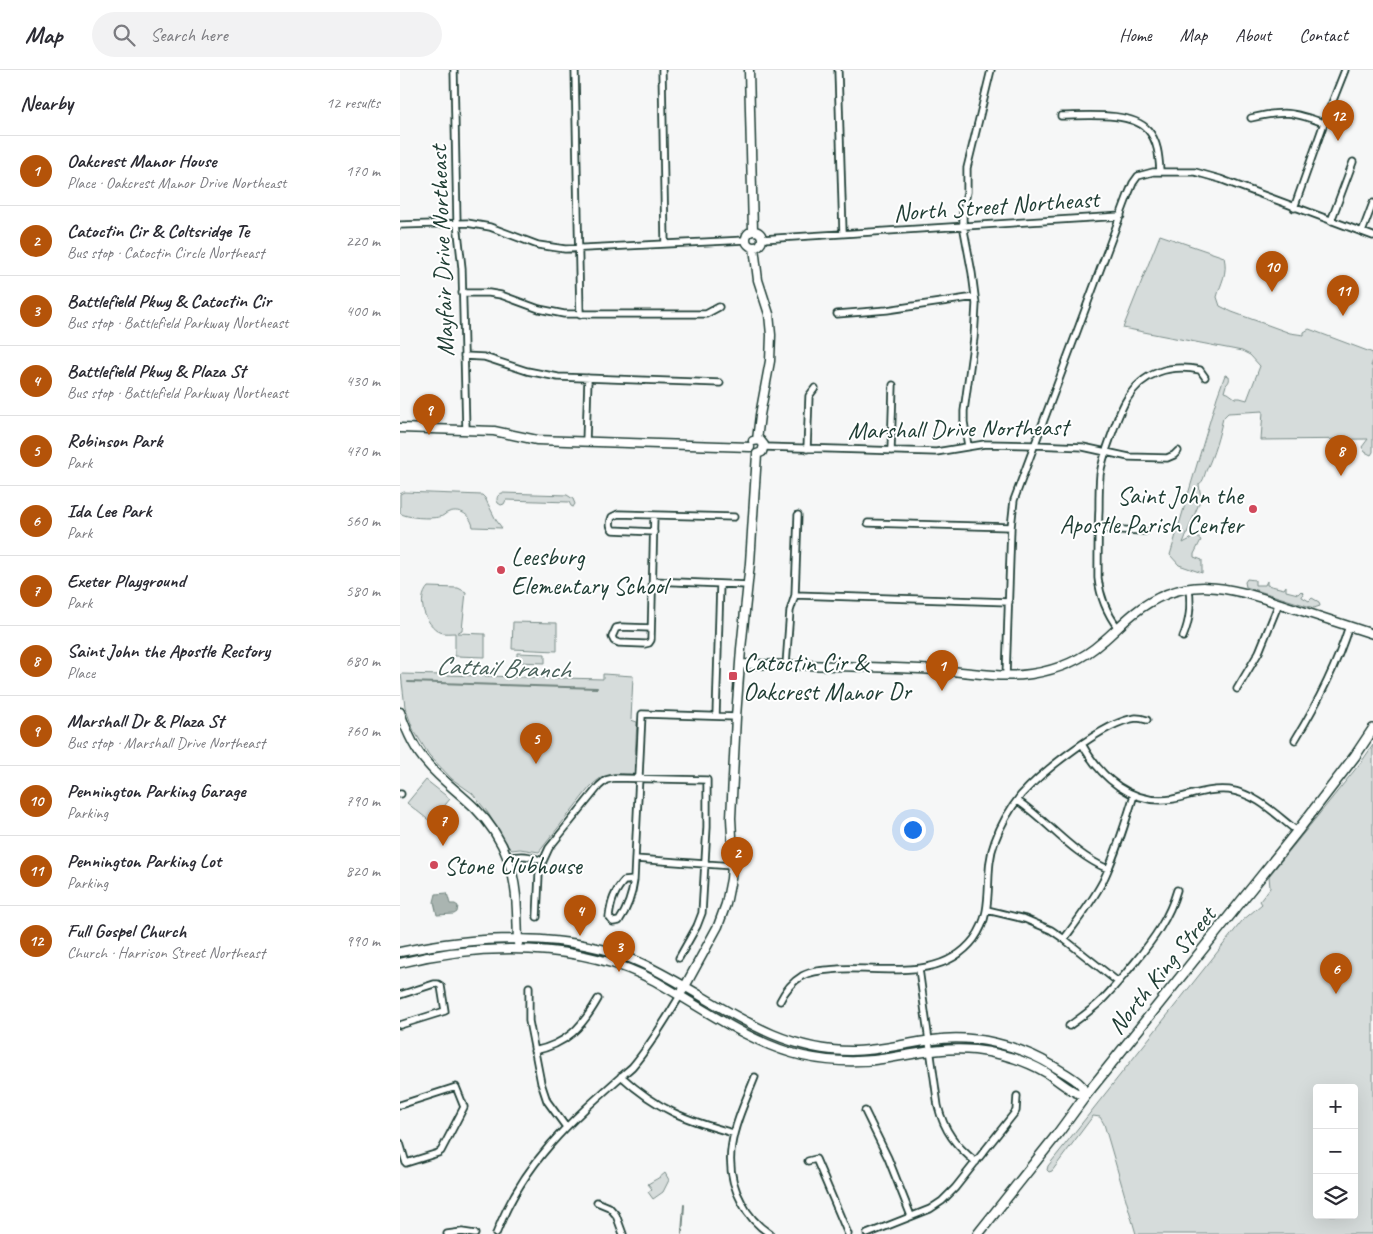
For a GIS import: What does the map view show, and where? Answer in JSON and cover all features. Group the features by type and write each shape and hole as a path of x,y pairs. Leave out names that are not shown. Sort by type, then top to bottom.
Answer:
{"main road":[{"name":"North King Street","path":"978,1234 1086,1095 1297,831 1355,756 1373,729"}],"street":[{"name":"Mayfair Drive Northeast","path":"454,70 457,223 462,268 466,430"},
{"path":"575,70 580,315"},
{"path":"662,70 665,244"},
{"path":"749,70 753,231"},
{"path":"838,70 843,233"},
{"path":"968,446 964,411 974,338 976,297 963,225 963,211 967,192 967,168 991,70"},
{"path":"1294,208 1344,70"},
{"path":"1251,118 1278,112 1300,114 1324,123"},
{"path":"1061,116 1113,117 1139,123 1148,130 1154,140 1160,171"},
{"path":"1331,221 1353,162"},
{"name":"North Street Northeast","path":"762,239 1121,216 1136,178 1144,174 1160,171 1184,171 1206,174 1373,236"},
{"path":"1362,232 1373,203"},
{"path":"1006,676 1010,527 1014,500 1121,216"},
{"path":"400,225 467,223 490,227 538,245 552,248 578,249 746,240"},
{"path":"746,240 748,234 753,231"},
{"path":"753,231 759,233 762,239 754,247"},
{"path":"746,240 749,245 754,247"},
{"path":"754,247 758,280 769,314 771,335 770,361 757,440"},
{"path":"462,293 501,295 551,312 580,315 706,314 719,307"},
{"path":"837,314 887,310 976,297"},
{"path":"464,356 484,357 543,375 720,383"},
{"path":"1118,628 1103,603 1099,591 1098,578 1100,475 1105,452 1126,400 1137,385 1160,371 1177,368 1186,367 1200,370 1205,377"},
{"path":"586,442 588,378"},
{"path":"891,451 893,385"},
{"path":"807,449 809,396 815,388"},
{"path":"400,428 507,433 537,440 750,446"},
{"path":"750,446 752,442 757,440"},
{"path":"757,440 763,443 765,447 762,452 757,454"},
{"name":"Marshall Drive Northeast","path":"765,447 936,452 985,444 1034,445 1083,447 1129,457 1167,458 1178,451"},
{"path":"750,446 752,452 757,454"},
{"path":"496,1234 508,1205 528,1171 547,1147 566,1127 632,1067 647,1049 680,996 722,915 729,893 733,866 731,810 736,717 757,454"},
{"path":"654,532 613,530 610,522 612,517 618,514 734,517"},
{"path":"786,665 790,611 795,595 798,514"},
{"path":"651,628 616,628 612,637 618,643 645,644 651,640 654,515"},
{"path":"868,523 1010,527"},
{"path":"1098,529 1145,531"},
{"path":"653,581 748,585"},
{"path":"716,716 720,584"},
{"path":"740,664 935,670 1006,676 1042,672 1073,662 1102,642 1151,602 1189,588 1204,587 1226,588 1250,594 1373,634"},
{"path":"1183,637 1190,617 1189,588"},
{"path":"795,595 1009,602"},
{"path":"1237,689 1259,652 1279,603"},
{"path":"1294,740 1311,714 1331,675 1349,626"},
{"path":"400,712 414,745 426,762 442,780 476,809 502,844 508,858 517,897 518,950"},
{"path":"634,880 624,881 615,892 610,903 609,917 613,922 619,921 626,911 630,902 634,880 642,714 736,717"},
{"path":"780,1001 784,993 797,980 816,971 919,969 942,963 959,954 979,932 987,910 990,860 994,843 1008,813 1018,800 1032,785 1082,744 1113,726 1128,720 1136,718 1148,720"},
{"path":"1082,744 1094,764 1106,777 1135,796 1144,799 1161,800 1210,790 1235,792 1260,802 1297,831"},
{"path":"536,917 539,874 543,862 554,841 602,783 614,778 707,780 706,864 702,913 679,958"},
{"path":"1064,939 1092,900 1108,869 1134,795"},
{"path":"1018,800 1074,850 1108,869"},
{"path":"508,858 528,855 543,862"},
{"path":"635,859 733,866"},
{"path":"1069,1026 1096,1006 1159,932 1171,908 1177,890"},
{"path":"987,910 1031,922 1051,930 1118,982"},
{"path":"400,952 445,944 518,939 579,944 615,953 646,965 769,1034 798,1044 840,1050 864,1051 929,1040 956,1038 982,1040 1031,1054 1064,1073 1080,1085 1086,1095"},
{"path":"400,963 462,952 518,950 557,952 598,958 643,975 761,1042 791,1053 833,1060 858,1061 930,1051 962,1049 986,1052 1006,1056 1032,1065 1075,1092 1086,1095"},
{"path":"919,969 940,1116 954,1143 976,1162"},
{"path":"400,995 438,984 445,1011 400,1025"},
{"path":"529,987 530,1021 541,1083 547,1101 566,1127"},
{"path":"534,1051 557,1044 568,1036 584,1022 598,999"},
{"path":"621,1076 652,1102 673,1113 733,1133"},
{"path":"755,1077 733,1133 730,1170 735,1190 748,1214 768,1234"},
{"path":"400,1103 456,1087 464,1107 442,1151 406,1163 400,1143"},
{"path":"867,1234 930,1209 942,1201 955,1188 1016,1112 1016,1096"},
{"path":"865,1111 888,1158 911,1216"},
{"path":"808,1161 816,1159 848,1234"},
{"path":"597,1202 609,1207 616,1215 623,1234"},
{"path":"447,1234 462,1232 475,1234"}],"shaded area":[{"path":"1160,235 1224,257 1225,273 1217,297 1220,306 1290,333 1304,335 1304,332 1309,329 1373,353 1371,366 1373,366 1373,452 1371,455 1365,452 1362,447 1368,439 1261,440 1263,411 1228,413 1223,418 1203,480 1199,484 1202,496 1183,543 1196,536 1201,540 1194,557 1202,560 1202,573 1179,565 1170,555 1225,375 1229,376 1229,382 1224,392 1235,398 1247,400 1260,366 1250,355 1242,351 1123,328"},
{"path":"404,492 482,495 502,528 473,527 468,516 458,511 449,512 435,518 403,515 400,513 400,494"},
{"path":"502,493 567,495 573,499 575,504 573,507 569,502 506,500 501,505 497,499"},
{"path":"1247,579 1255,580 1255,585 1265,585 1267,581 1267,585 1284,589 1286,586 1286,591 1298,594 1301,591 1303,593 1302,597 1309,601 1312,598 1319,602 1320,606 1314,608 1246,587 1245,582"},
{"path":"428,587 458,588 466,592 462,630 457,633 485,634 485,657 455,656 455,633 440,632 426,618 423,598 424,592"},
{"path":"513,622 557,623 557,651 512,649"},
{"path":"517,653 545,654 545,663 517,662"},
{"path":"401,674 603,679 603,674 633,676 631,720 637,722 634,774 610,774 596,782 539,852 520,849 512,850 488,813 472,793 452,779 429,755 413,729 405,707"},
{"path":"1373,745 1373,1234 1136,1234 1104,1124 1100,1117 1093,1116 1052,1171 1049,1172 1047,1170 1048,1166 1242,921 1262,904 1260,901 1270,888 1269,876"},
{"path":"426,780 450,799 431,822 407,803"},
{"path":"447,893 450,904 458,906 457,912 454,914 437,915 434,902 436,894"},
{"path":"665,1173 669,1180 663,1192 653,1199 648,1192 652,1189 648,1184"}],"waterway":[{"name":"Cattail Branch","path":"408,682 597,688"},
{"path":"682,1234 684,1205"}],"place":[{"name":"Full Gospel Church","path":"1338,141"},
{"name":"Pennington Parking Garage","path":"1272,292"},
{"name":"Pennington Parking Lot","path":"1343,316"},
{"name":"Marshall Dr & Plaza St","path":"429,435"},
{"name":"Saint John the Apostle Rectory","path":"1341,476"},
{"name":"Saint John the Apostle Parish Center","path":"1253,509"},
{"name":"Leesburg Elementary School","path":"501,570"},
{"name":"Catoctin Cir & Oakcrest Manor Dr","path":"733,676"},
{"name":"Oakcrest Manor House","path":"942,691"},
{"name":"Robinson Park","path":"536,764"},
{"name":"Exeter Playground","path":"443,846"},
{"name":"Stone Clubhouse","path":"434,865"},
{"name":"Catoctin Cir & Coltsridge Te","path":"737,878"},
{"name":"Battlefield Pkwy & Plaza St","path":"580,936"},
{"name":"Battlefield Pkwy & Catoctin Cir","path":"619,972"},
{"name":"Ida Lee Park","path":"1336,994"}]}
